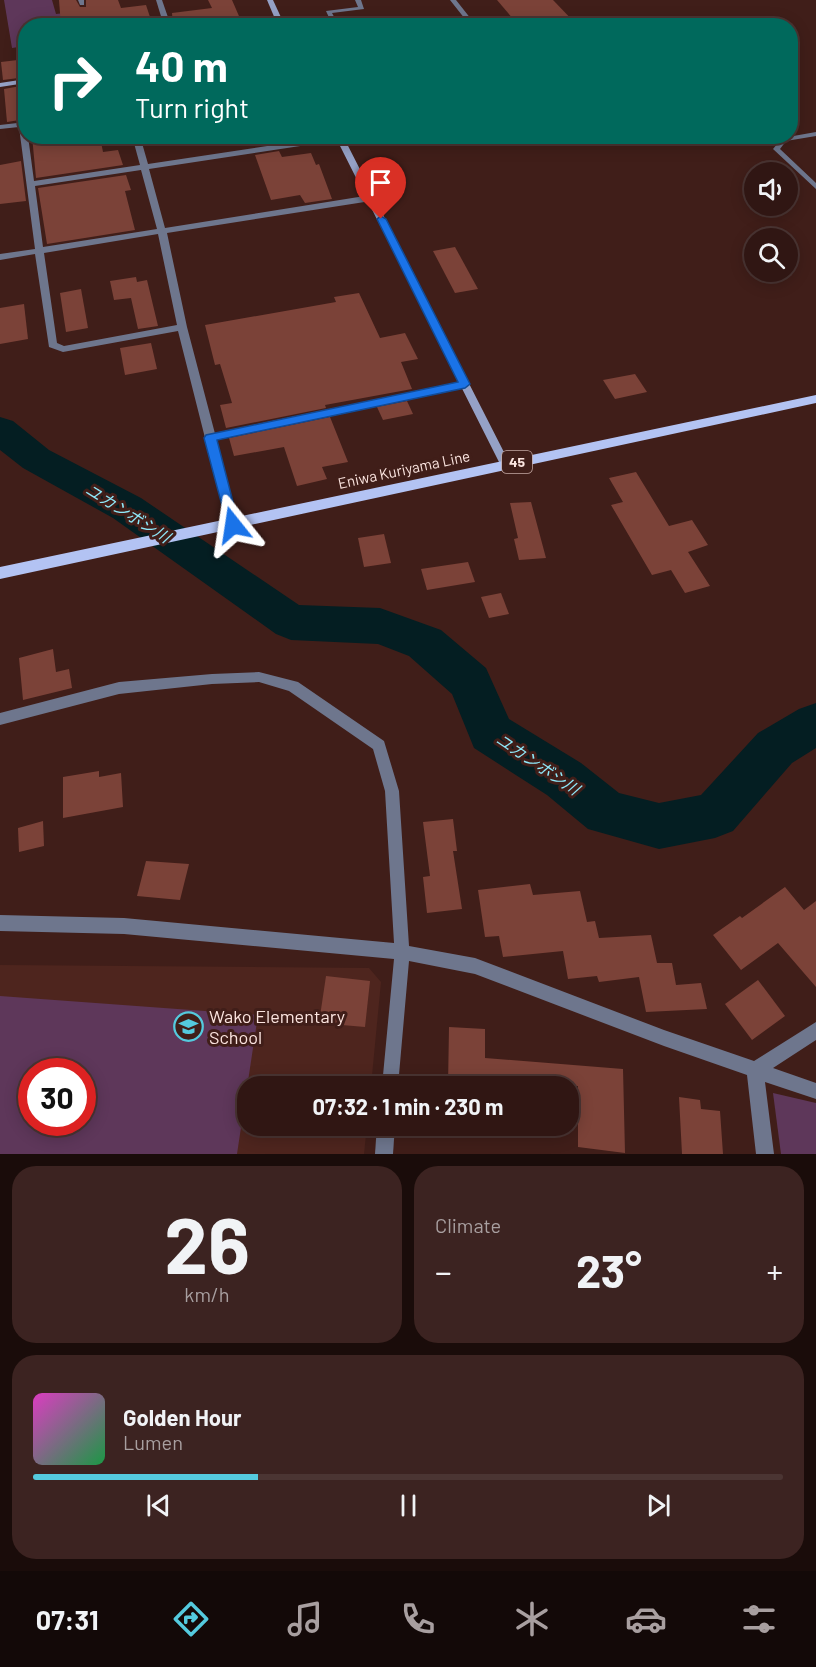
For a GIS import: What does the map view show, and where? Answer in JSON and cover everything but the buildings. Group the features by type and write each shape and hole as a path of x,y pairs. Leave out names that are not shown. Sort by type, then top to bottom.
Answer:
{"main road":[{"name":"Eniwa Kuriyama Line","path":"0,573 816,399"}],"street":[{"path":"159,0 165,18"},
{"path":"270,0 278,18"},
{"path":"0,85 18,82"},
{"path":"0,127 18,125"},
{"path":"26,144 52,345 63,349 182,327"},
{"path":"138,144 162,232 182,327 210,438 226,526"},
{"path":"30,184 291,144"},
{"path":"343,144 505,464"},
{"path":"0,257 371,198"},
{"path":"0,719 118,688 259,677 293,686 379,745 392,791 402,952 391,1076"},
{"path":"0,923 124,926 402,952 475,966 816,1091"},
{"path":"755,1070 816,1030"},
{"path":"755,1070 765,1154"},
{"path":"384,1154 385,1136"}],"lane":[{"path":"331,18 328,12 362,8 359,0"},
{"path":"453,0 467,18"},
{"path":"798,137 816,134"},
{"path":"780,144 776,149 816,187"},
{"path":"210,438 465,384"}],"shaded area":[{"path":"4,0 52,0 56,14 90,10 92,18 18,18 18,47 12,48"},
{"name":"Wako Elementary School","path":"0,965 369,968 381,982 372,1076 237,1076 237,1136 366,1136 364,1154 0,1154"},
{"path":"0,996 258,1015 249,1076 237,1076 237,1136 240,1136 237,1154 0,1154"},
{"path":"773,1093 816,1103 816,1154 781,1154"}],"waterway":[{"name":"ユカンボシ川","path":"0,430 36,459 127,508 291,622 380,626 425,643 470,682 491,733 564,779 606,813 659,826 715,815 775,748 816,723"}],"place":[{"name":"Wako Elementary School","path":"188,1027"}],"route":[{"path":"233,525 210,438 465,384 381,219"}]}
